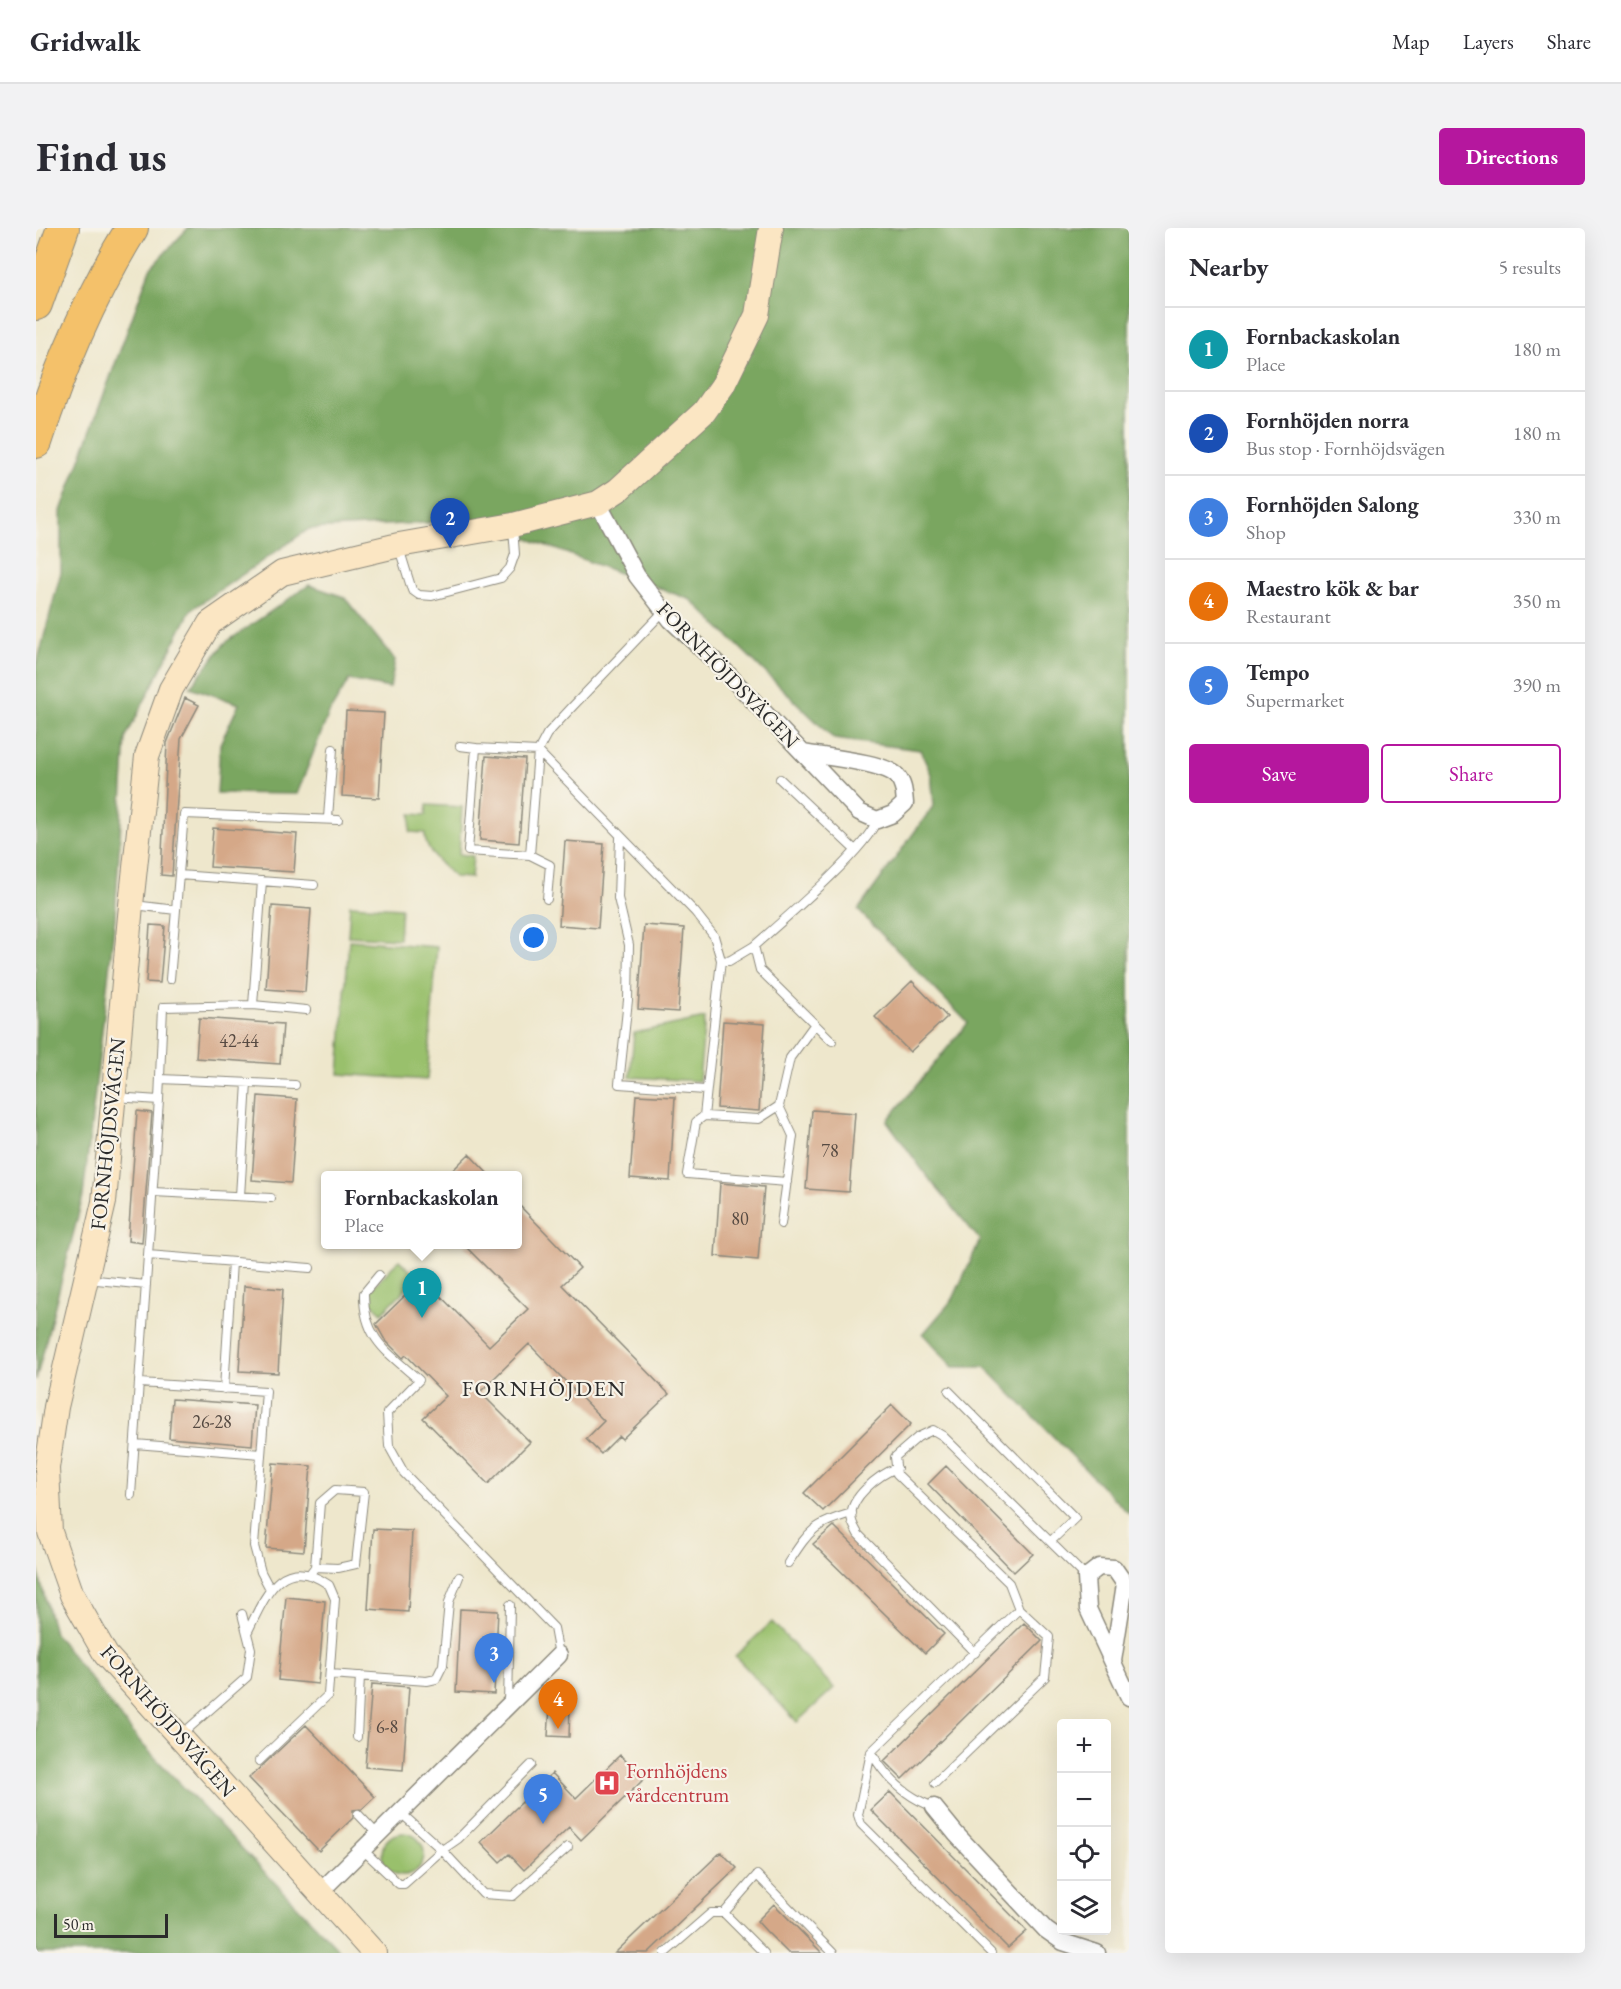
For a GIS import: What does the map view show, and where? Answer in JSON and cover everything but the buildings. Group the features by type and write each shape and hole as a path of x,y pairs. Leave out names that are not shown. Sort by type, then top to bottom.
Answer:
{"highway":[{"path":"36,236 39,228"},
{"path":"36,304 63,228"},
{"path":"36,442 52,391 88,304 132,228"}],"street":[{"name":"FORNHÖJDSVÄGEN","path":"374,1953 321,1891 178,1737 106,1655 72,1595 50,1532 47,1467 54,1418 104,1202 130,905 147,756 171,689 210,623 282,573 399,544 513,525 598,503 618,490 704,412 723,385 757,315 771,228"},
{"name":"FORNHÖJDSVÄGEN","path":"598,503 637,576 664,611 859,812 877,820 893,814 905,803 903,786 896,774 872,765 804,753"},
{"path":"1113,1661 1125,1584 1114,1568 1099,1567 1086,1577 1088,1609 1129,1696"},
{"path":"321,1891 559,1655"},
{"path":"934,1807 956,1834 1046,1930 1063,1942 1097,1953"}],"lane":[{"path":"399,544 412,590 419,595 432,596 501,578 510,568 515,554 513,525"},
{"path":"530,855 538,751 548,734 573,706 664,611"},
{"path":"460,747 538,751 620,838 695,912 714,936 721,960 705,1090 704,1116"},
{"path":"477,748 468,850 530,855 550,865 547,900"},
{"path":"328,818 333,749"},
{"path":"780,779 855,850"},
{"path":"170,979 183,814 338,820"},
{"path":"721,960 729,961 754,946 855,850 873,830 877,820"},
{"path":"620,838 618,898 629,945 628,1000 619,1084 705,1090"},
{"path":"179,875 314,885"},
{"path":"253,1005 262,881"},
{"path":"130,905 176,910"},
{"path":"754,946 760,970 832,1041"},
{"path":"131,1495 159,1100 162,1007 253,1005 306,1010"},
{"path":"781,1224 793,1136 779,1106 790,1058 814,1025"},
{"path":"160,1079 295,1085"},
{"path":"240,1196 247,1083"},
{"path":"113,1097 159,1100"},
{"path":"779,1106 759,1119 704,1116 696,1122 687,1174 787,1182"},
{"path":"153,1192 271,1198"},
{"path":"148,1255 309,1268"},
{"path":"224,1389 232,1262"},
{"path":"379,1275 364,1293 363,1313 369,1331 384,1350 419,1380 387,1413 389,1446 404,1473 554,1628 559,1655"},
{"path":"87,1279 146,1286"},
{"path":"139,1383 266,1391 254,1546 261,1572 270,1589"},
{"path":"949,1391 1075,1518 1051,1542"},
{"path":"935,1783 1045,1677 1049,1637 1019,1609 1009,1583 897,1474 896,1457 918,1437 933,1430 943,1436 1086,1577"},
{"path":"135,1444 261,1454"},
{"path":"897,1468 884,1473 854,1502 851,1519 858,1534 975,1653"},
{"path":"247,1633 270,1589 281,1578 356,1564 364,1492 335,1490 320,1503 312,1571"},
{"path":"788,1563 806,1536 822,1522 852,1513"},
{"path":"259,1761 328,1695 335,1599 329,1585 312,1571"},
{"path":"330,1674 427,1681 436,1678 443,1665 448,1602 459,1577"},
{"path":"508,1706 510,1605"},
{"path":"991,1953 861,1824 859,1806 871,1752 1019,1609"},
{"path":"178,1737 247,1677 251,1648 242,1614"},
{"path":"357,1737 360,1676"},
{"path":"871,1752 882,1772 914,1800 934,1807"},
{"path":"363,1851 399,1884 404,1884 458,1839 531,1765"},
{"path":"401,1813 442,1850 483,1894 513,1896 568,1847"},
{"path":"358,1814 378,1836"},
{"path":"724,1913 757,1875 833,1953"},
{"path":"665,1953 711,1913 724,1913 764,1953"}],"green space":[{"path":"188,228 1129,228 1129,1514 985,1367 953,1367 923,1334 953,1299 980,1240 926,1175 887,1121 968,1023 858,910 934,805 931,774 920,750 834,739 691,600 526,538 440,522 309,529 191,610 126,737 115,918 83,1196 36,1380 36,667 61,572 61,511 150,269"},
{"path":"309,585 344,597 395,660 390,688 349,680 329,713 297,794 217,793 220,744 239,704 190,687 225,643"},
{"path":"427,805 462,807 459,854 473,856 471,878 454,877 427,846 425,833 410,832 411,814 426,815"},
{"path":"350,905 401,908 399,939 348,936"},
{"path":"349,940 437,947 427,1080 339,1074"},
{"path":"705,1018 699,1081 630,1077 634,1033"},
{"path":"399,1260 417,1277 382,1313 364,1296"},
{"path":"36,1563 54,1633 142,1744 342,1953 36,1953"},
{"path":"772,1622 834,1688 797,1722 735,1656"},
{"path":"403,1833 418,1839 424,1854 418,1869 403,1875 388,1869 382,1854 388,1839"}],"place":[{"name":"Fornhöjden norra","path":"450,548"},
{"name":"Fornbackaskolan","path":"422,1318"},
{"name":"Fornhöjden Salong","path":"494,1683"},
{"name":"Maestro kök & bar","path":"558,1729"},
{"name":"Fornhöjdens vårdcentrum","path":"607,1783"},
{"name":"Tempo","path":"543,1824"}],"district":[{"name":"FORNHÖJDEN","path":"544,1388"}]}
